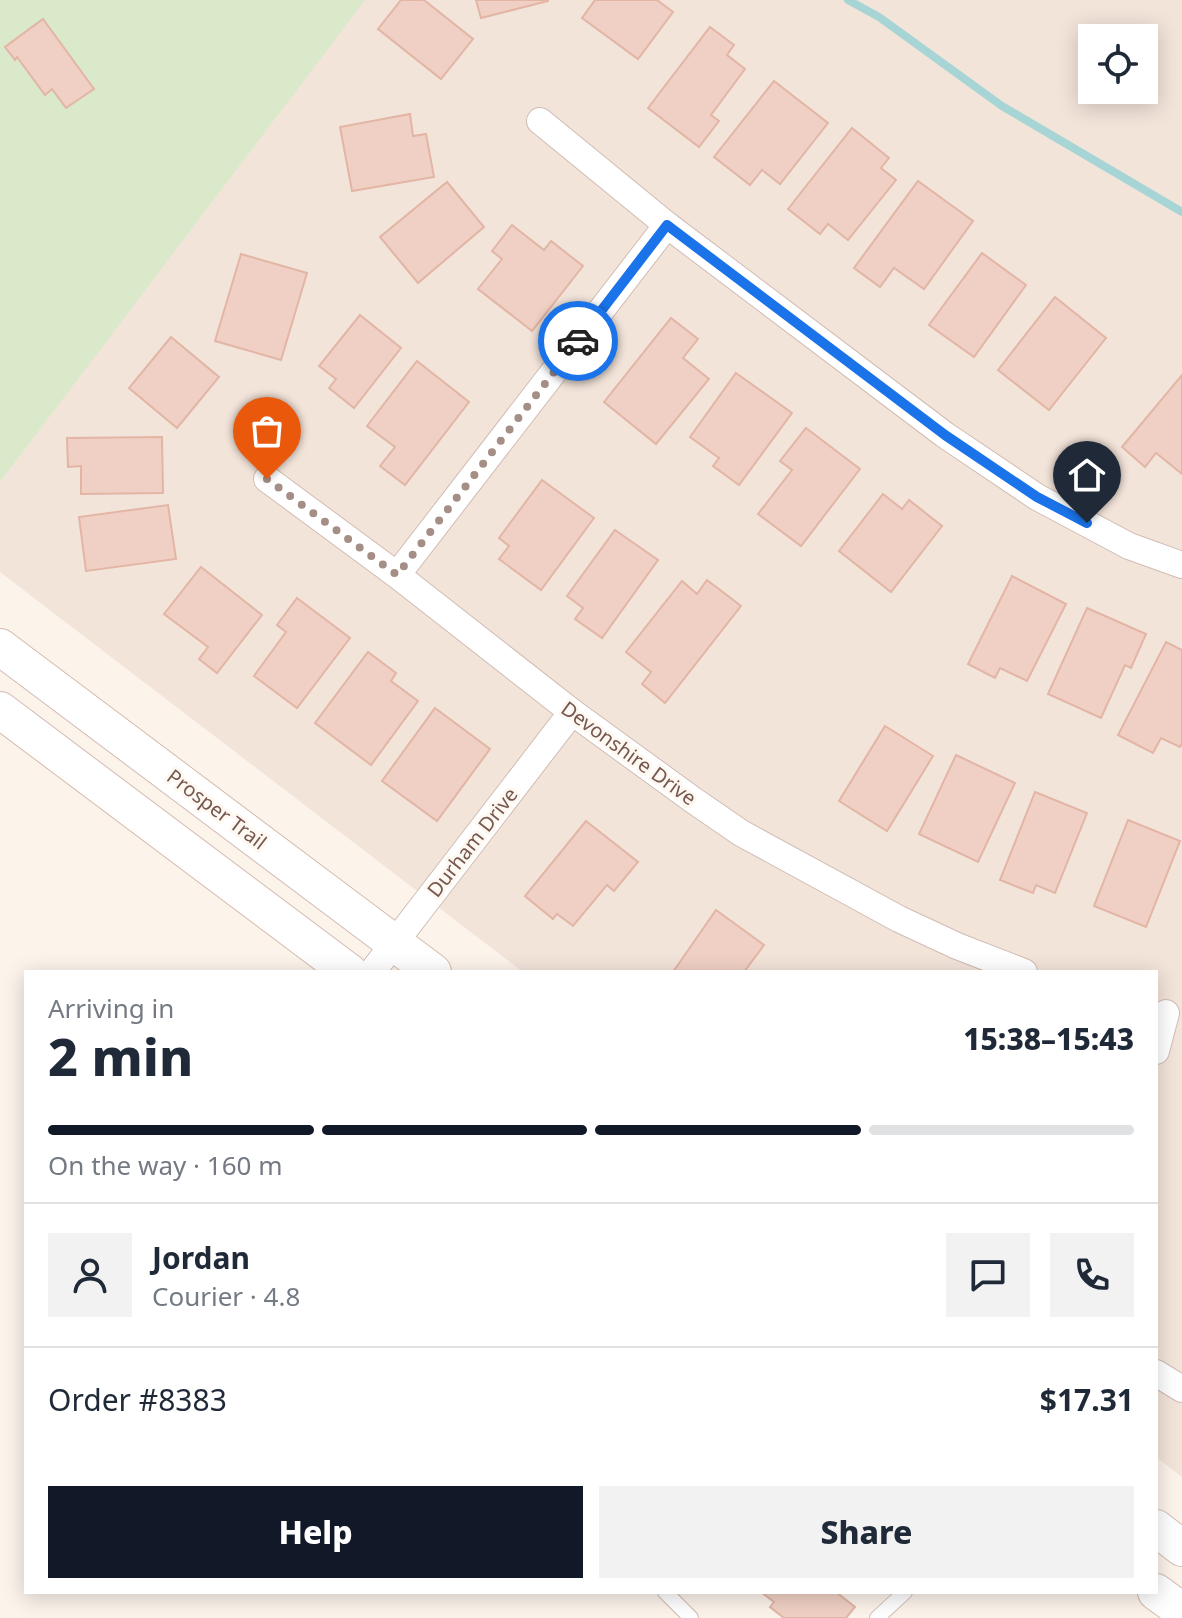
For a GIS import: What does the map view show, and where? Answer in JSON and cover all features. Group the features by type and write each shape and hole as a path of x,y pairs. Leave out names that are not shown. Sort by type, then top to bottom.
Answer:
{"main road":[{"name":"Prosper Trail","path":"0,647 430,970"},
{"path":"0,710 346,970"},
{"path":"1158,1530 1182,1548"},
{"path":"1158,1593 1182,1611"}],"street":[{"path":"540,121 667,225 945,435 1037,497 1129,546 1182,565"},
{"path":"397,575 667,225"},
{"name":"Devonshire Drive","path":"267,479 397,575 572,712 741,833 899,919 1019,970"},
{"name":"Durham Drive","path":"373,970 572,712"},
{"path":"1158,1045 1168,1013"},
{"path":"1158,1374 1182,1389"}],"lane":[{"path":"667,1594 691,1618"},
{"path":"877,1618 903,1594"}],"shaded area":[{"path":"0,0 1182,0 1182,1477 1158,1459 1158,970 520,970 0,572"}],"green space":[{"path":"0,0 365,0 0,482"}],"building":[{"path":"401,0 424,0 473,39 441,79 378,29"},
{"path":"476,0 548,0 548,1 481,18"},
{"path":"595,0 657,0 673,12 638,59 582,18"},
{"path":"43,19 94,89 66,108 52,89 45,95 17,57 15,60 5,47"},
{"path":"710,27 734,45 727,55 745,69 711,115 719,121 699,147 648,108"},
{"path":"774,81 828,123 780,184 762,170 750,185 714,157"},
{"path":"410,114 413,136 426,134 434,177 352,191 340,127"},
{"path":"852,128 889,158 881,168 896,180 848,240 828,224 820,234 788,209"},
{"path":"918,181 973,221 924,289 894,268 880,287 854,268"},
{"path":"447,182 484,227 418,283 380,237"},
{"path":"512,225 544,250 551,241 583,266 532,331 478,289 502,259 492,251"},
{"path":"982,253 1026,285 974,357 929,325"},
{"path":"241,254 307,273 281,360 215,341"},
{"path":"1055,297 1106,338 1049,410 998,370"},
{"path":"360,315 401,348 354,408 329,388 336,379 319,366"},
{"path":"671,318 698,339 683,358 709,379 656,444 604,402"},
{"path":"171,337 219,377 177,428 129,388"},
{"path":"417,361 469,402 405,485 380,466 395,447 367,426"},
{"path":"736,373 792,413 739,485 713,466 719,458 690,437"},
{"path":"1182,375 1182,474 1156,453 1145,467 1122,447"},
{"path":"806,428 860,469 801,546 758,514 792,470 780,461"},
{"path":"162,437 163,493 81,494 81,466 68,467 67,438"},
{"path":"542,480 594,518 541,590 499,559 509,546 499,538"},
{"path":"883,494 902,509 909,500 942,526 891,592 839,551"},
{"path":"168,505 176,559 86,571 79,517"},
{"path":"615,530 658,560 602,638 575,619 583,608 567,596"},
{"path":"201,567 262,615 217,673 199,659 208,647 164,614"},
{"path":"1012,576 1066,604 1027,681 1000,668 995,678 968,664"},
{"path":"707,580 741,606 665,703 642,684 651,672 626,652 682,581 697,594"},
{"path":"297,598 350,638 297,708 254,676 286,632 277,625"},
{"path":"1087,608 1146,634 1131,668 1125,665 1101,718 1048,694"},
{"path":"1166,642 1182,650 1182,743 1180,747 1161,738 1153,753 1118,735"},
{"path":"368,652 396,673 391,681 418,701 371,765 315,723"},
{"path":"435,708 490,749 437,821 382,781"},
{"path":"885,726 933,756 887,831 839,801"},
{"path":"956,755 1015,783 978,862 919,834"},
{"path":"1035,792 1087,813 1055,893 1036,885 1033,893 1000,880"},
{"path":"1128,820 1180,841 1146,927 1094,906"},
{"path":"586,821 638,862 614,891 607,885 573,926 557,914 553,919 525,896"},
{"path":"716,910 764,945 745,970 674,970"},
{"path":"764,1594 839,1594 855,1607 846,1618 784,1618 770,1607 774,1602"}],"waterway":[{"path":"848,0 879,17 1002,106 1182,212"}],"way so far":[{"path":"267,479 397,575 578,341"}],"route":[{"path":"578,341 667,225 945,435 1037,497 1087,523"}]}
